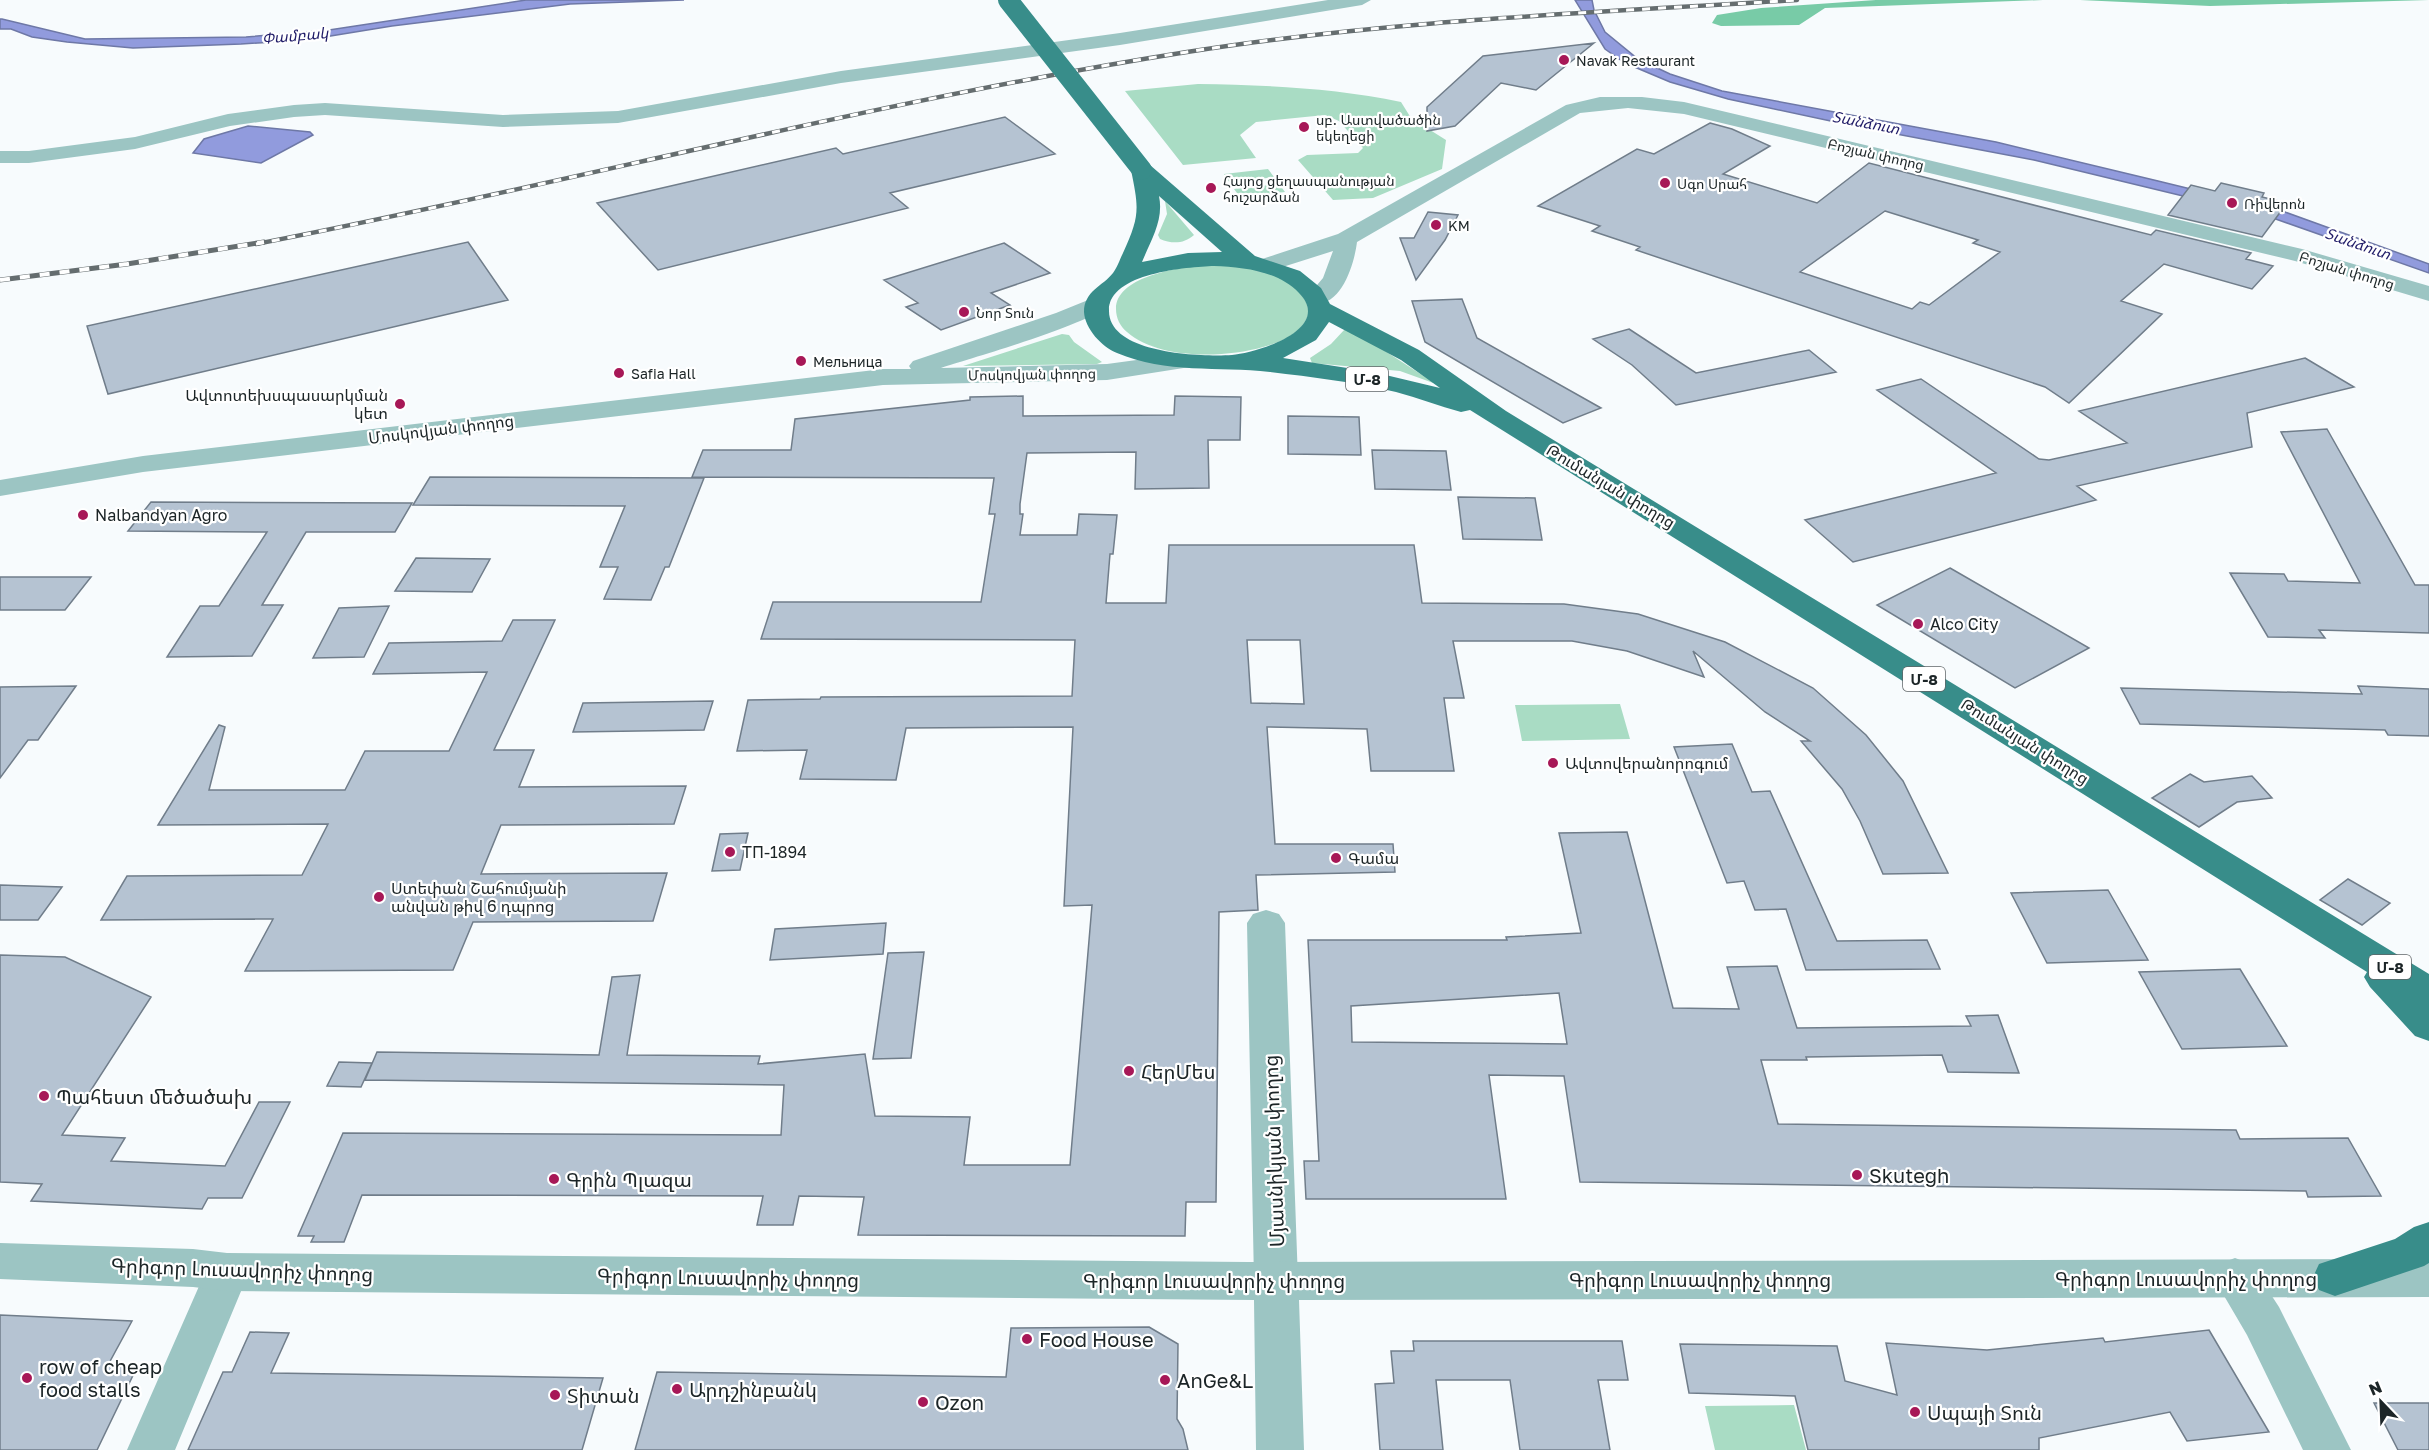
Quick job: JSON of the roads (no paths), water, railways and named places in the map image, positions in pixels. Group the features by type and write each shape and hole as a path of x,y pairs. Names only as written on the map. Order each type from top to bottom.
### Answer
{"highway":[{"path":"1008,0 1142,170 1256,264"},
{"path":"1123,277 1146,227 1150,208 1142,170"},
{"path":"1221,259 1256,264 1296,278 1319,303 1315,327 1294,345 1261,357 1232,363 1181,362 1138,352 1121,344 1099,324 1096,314 1103,293 1123,277 1168,262 1221,259"},
{"name":"Մ-8","path":"1319,303 1410,355 1497,417"},
{"name":"Մ-8","path":"1232,363 1266,364 1374,380 1426,392 1497,417"},
{"name":"Թումանյան փողոց","path":"1497,417 2429,992"},
{"path":"2351,943 2429,1026"},
{"path":"2335,1277 2409,1253 2429,1240"}],"street":[{"path":"0,157 29,157 135,143 228,120 294,111 325,109 502,121 618,117 841,77 1109,41 1362,0"},
{"name":"Բոշյան փողոց","path":"1256,264 1346,239 1558,116 1588,104 1634,102 1684,108 2302,256 2429,294"},
{"path":"1319,303 1335,283 1344,258 1346,239"},
{"name":"Մոսկովյան փողոց","path":"883,377 960,354 1065,318 1098,303"},
{"name":"Մոսկովյան փողոց","path":"0,488 143,464 883,377 1107,372 1181,362"},
{"name":"Մյասնիկյան փողոց","path":"1266,923 1280,1450"},
{"name":"Գրիգոր Լուսավորիչ փողոց","path":"0,1261 193,1268 227,1272 1276,1281 2429,1278"},
{"path":"151,1450 227,1272"},
{"path":"2235,1277 2263,1320 2327,1450"}],"water":[{"name":"Փամբակ","path":"526,0 684,0 570,4 392,26 306,40 241,44 133,48 32,37 11,29 0,29 0,19 2,19 85,39 246,37 329,30"},
{"name":"Տանձուտ","path":"1575,0 1592,0 1594,10 1605,32 1638,59 1670,74 1722,91 1996,142 2285,212 2429,264 2429,273 2270,217 2034,160 1854,126 1728,99 1670,82 1625,63 1605,49"},
{"path":"248,126 310,132 313,135 261,163 193,153 204,139"}],"railway":[{"path":"256,244 489,196 953,94 1187,52 1263,41 1415,25 1797,0"},
{"path":"0,280 127,264 264,242"}],"place":[{"name":"Navak Restaurant","path":"1564,60"},
{"name":"սբ. Աստվածածին եկեղեցի","path":"1304,127"},
{"name":"Սգո Սրահ","path":"1665,183"},
{"name":"Հայոց ցեղասպանության հուշարձան","path":"1211,188"},
{"name":"Ռիվերոն","path":"2232,203"},
{"name":"KM","path":"1436,225"},
{"name":"Նոր Տուն","path":"964,312"},
{"name":"Мельница","path":"801,361"},
{"name":"Safia Hall","path":"619,373"},
{"name":"Ավտոտեխսպասարկման կետ","path":"400,404"},
{"name":"Nalbandyan Agro","path":"83,515"},
{"name":"Alco City","path":"1918,624"},
{"name":"Ավտովերանորոգում","path":"1553,763"},
{"name":"ТП-1894","path":"730,852"},
{"name":"Գամա","path":"1336,858"},
{"name":"Ստեփան Շահումյանի անվան թիվ 6 դպրոց","path":"379,897"},
{"name":"ՀերՄես","path":"1129,1071"},
{"name":"Պահեստ մեծածախ","path":"44,1096"},
{"name":"Skutegh","path":"1857,1175"},
{"name":"Գրին Պլազա","path":"554,1179"},
{"name":"Food House","path":"1027,1339"},
{"name":"row of cheap food stalls","path":"27,1378"},
{"name":"AnGe&L","path":"1165,1380"},
{"name":"Արդշինբանկ","path":"677,1389"},
{"name":"Տիտան","path":"555,1395"},
{"name":"Ozon","path":"923,1402"},
{"name":"Սպայի Տուն","path":"1915,1412"}]}
